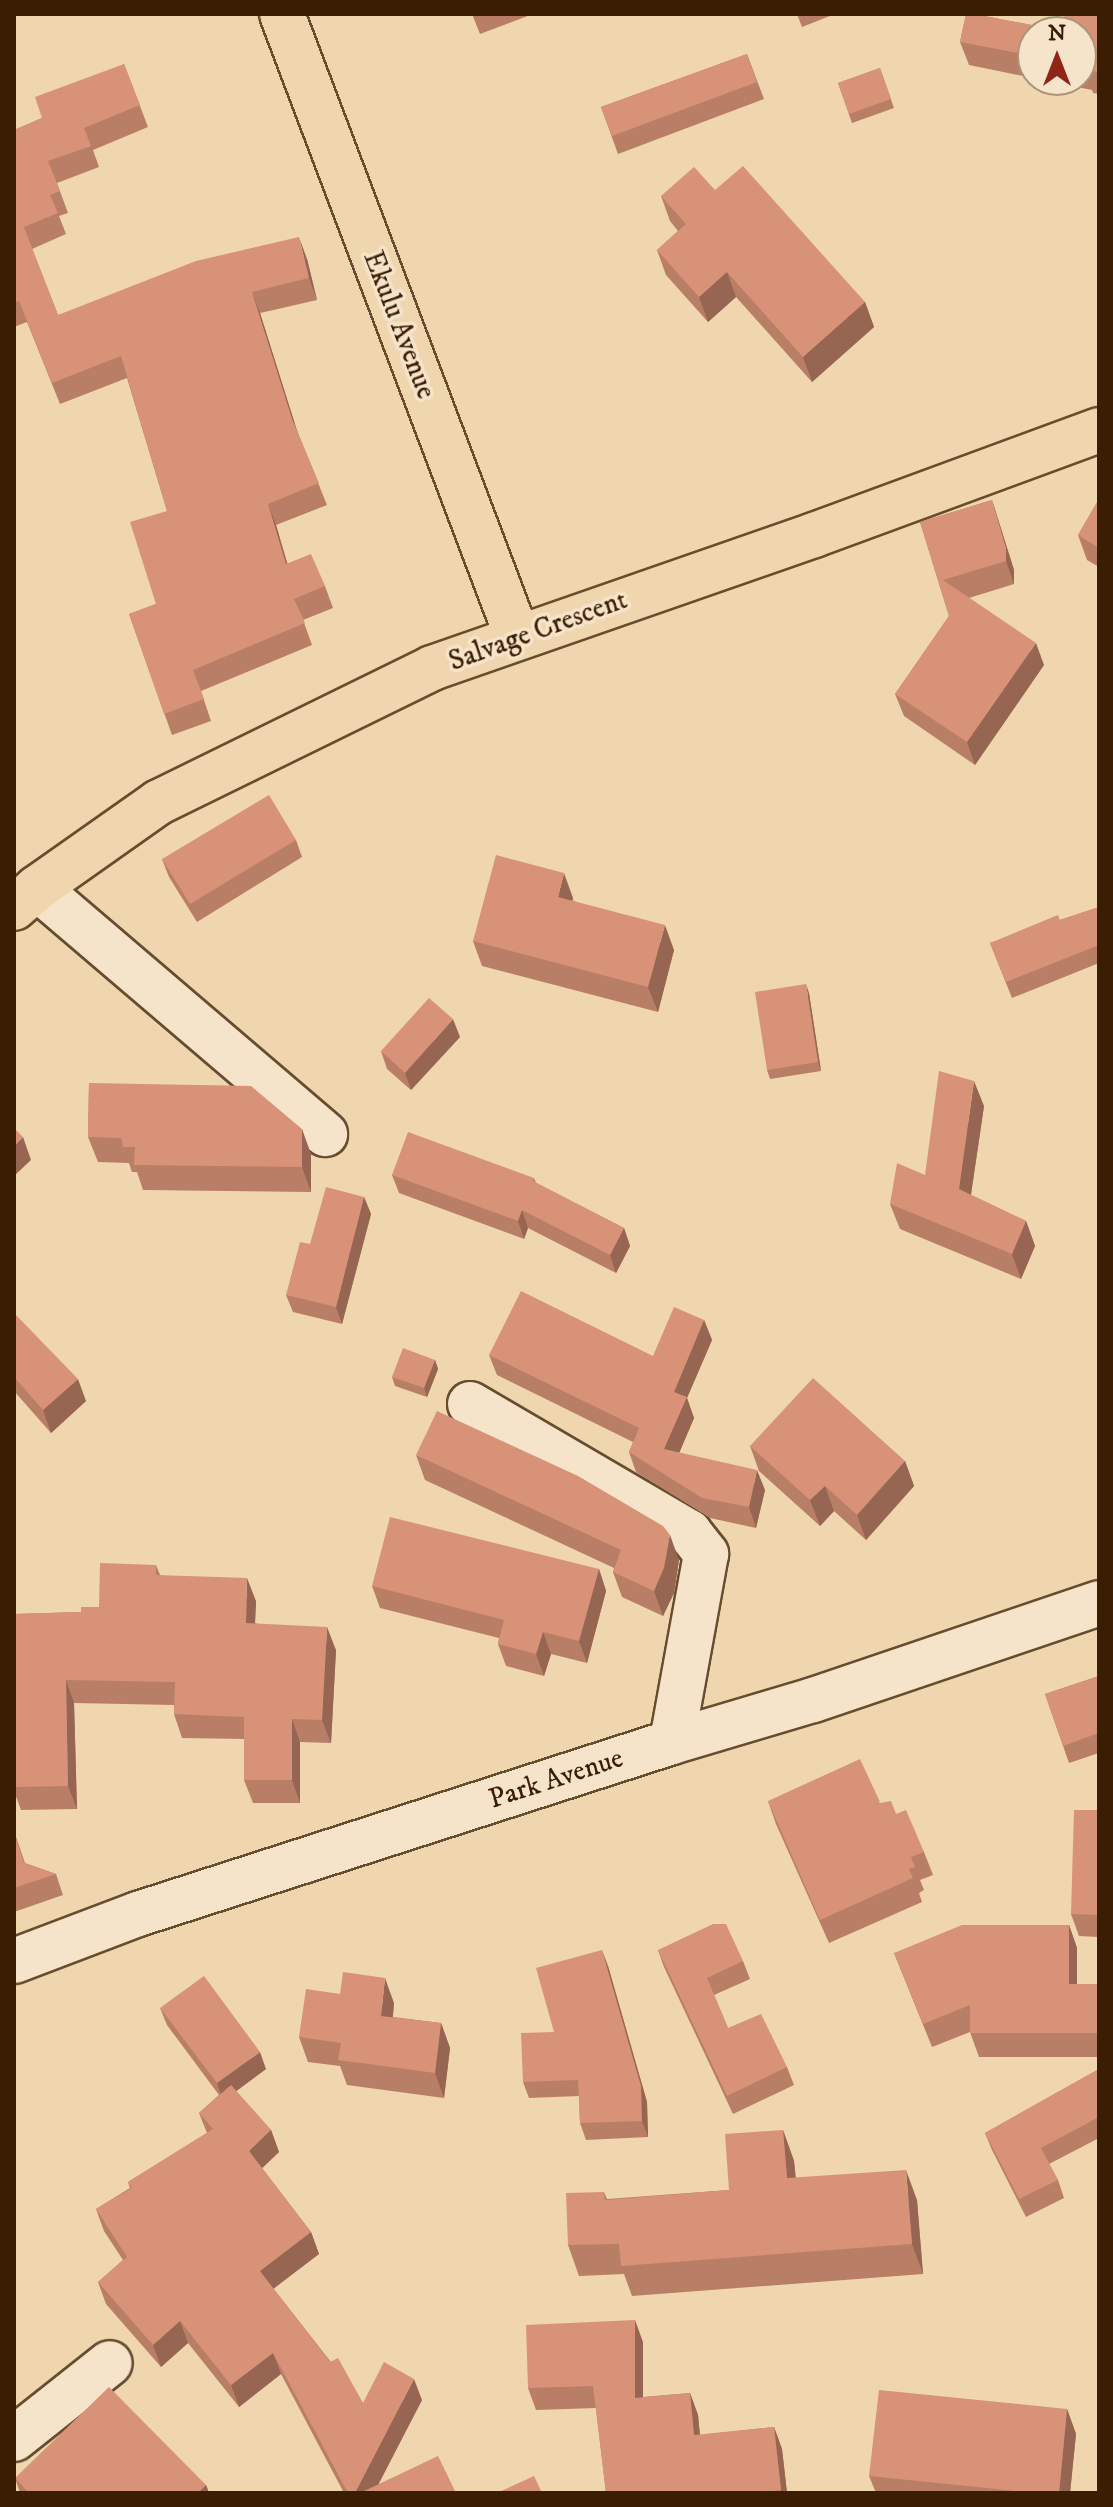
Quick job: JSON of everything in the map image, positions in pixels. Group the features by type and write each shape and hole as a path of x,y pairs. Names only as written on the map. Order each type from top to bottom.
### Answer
{"main road":[{"name":"Ekulu Avenue","path":"282,14 517,636"},
{"name":"Salvage Crescent","path":"26,898 173,795 432,668 814,535 1099,430"}],"street":[{"path":"26,898 325,1134"},
{"path":"470,1404 689,1532 706,1554 672,1742"},
{"name":"Park Avenue","path":"14,1961 138,1914 672,1742 813,1700 1099,1603"},
{"path":"14,2439 110,2363"}],"building":[{"path":"966,14 1017,22 1017,53 960,42"},
{"path":"1065,14 1099,14 1099,72 1097,16"},
{"path":"747,54 757,82 612,136 601,107"},
{"path":"124,64 140,105 84,128 91,146 48,161 60,191 50,195 58,213 24,227 58,315 196,261 299,237 309,278 252,292 292,419 319,483 268,504 286,564 311,554 325,586 294,599 305,623 193,670 204,699 164,714 129,614 156,604 130,522 167,511 121,356 52,383 19,301 14,302 14,130 42,118 35,97"},
{"path":"880,68 891,99 849,114 838,83"},
{"path":"743,166 865,302 803,357 727,272 699,297 657,250 686,224 661,196 694,167 715,190"},
{"path":"1099,499 1099,548 1078,535"},
{"path":"992,500 1006,548 1006,561 943,580 1036,643 967,742 895,694 949,616 920,522"},
{"path":"269,795 296,840 190,904 162,859"},
{"path":"496,855 564,873 558,897 665,925 648,987 473,941"},
{"path":"1099,907 1099,945 1006,982 990,943 1058,915 1060,920"},
{"path":"806,984 818,1062 767,1070 755,992"},
{"path":"429,998 453,1019 405,1073 381,1051"},
{"path":"939,1071 974,1081 959,1189 1026,1221 1012,1254 890,1204 897,1163 925,1175"},
{"path":"89,1083 251,1086 302,1129 302,1167 134,1165 135,1147 123,1147 121,1138 88,1137"},
{"path":"14,1128 23,1137 14,1146"},
{"path":"408,1132 534,1178 533,1181 624,1228 610,1255 522,1210 518,1221 392,1175"},
{"path":"326,1187 364,1197 336,1307 286,1295 300,1242 310,1244"},
{"path":"521,1291 653,1356 674,1307 704,1320 674,1392 687,1397 664,1449 757,1470 749,1507 702,1498 629,1452 639,1428 489,1355"},
{"path":"14,1313 78,1379 43,1410 14,1377"},
{"path":"403,1348 435,1360 424,1388 392,1377"},
{"path":"813,1378 905,1461 857,1515 825,1486 810,1500 750,1446"},
{"path":"437,1411 578,1476 663,1526 670,1535 664,1568 654,1591 613,1572 621,1550 416,1455"},
{"path":"390,1517 599,1569 579,1641 543,1632 536,1654 498,1644 504,1620 372,1586"},
{"path":"100,1563 156,1565 156,1575 247,1578 246,1623 327,1627 322,1720 292,1719 292,1780 244,1780 244,1717 174,1714 175,1682 66,1680 68,1786 14,1787 14,1614 81,1612 81,1607 99,1607"},
{"path":"1099,1676 1099,1733 1063,1746 1045,1694"},
{"path":"860,1759 880,1802 875,1804 891,1801 896,1814 906,1810 924,1852 911,1857 915,1867 909,1869 913,1878 820,1920 768,1801"},
{"path":"1074,1810 1099,1810 1099,1915 1071,1914"},
{"path":"14,1833 24,1863 56,1874 14,1888"},
{"path":"713,1924 726,1924 743,1961 707,1978 728,2028 761,2014 787,2067 727,2096 658,1950"},
{"path":"962,1925 1069,1925 1069,1984 1099,1984 1099,2033 970,2033 970,2005 923,2024 894,1953"},
{"path":"602,1950 641,2086 642,2121 580,2123 578,2080 523,2082 521,2033 554,2032 536,1968"},
{"path":"343,1972 385,1978 381,2016 441,2023 435,2073 338,2060 341,2043 299,2037 306,1989 340,1994"},
{"path":"204,1976 260,2052 217,2083 160,2008"},
{"path":"1099,2069 1099,2117 1041,2148 1058,2180 1019,2199 985,2133"},
{"path":"231,2085 271,2130 249,2151 311,2232 260,2271 330,2362 338,2358 363,2403 384,2362 414,2379 355,2493 348,2493 273,2353 231,2385 180,2321 153,2345 98,2282 127,2257 96,2209 132,2188 128,2182 213,2129 199,2113"},
{"path":"783,2130 787,2178 906,2170 912,2244 621,2266 619,2244 568,2245 566,2193 604,2192 605,2200 729,2190 725,2134"},
{"path":"635,2320 635,2398 690,2393 694,2435 774,2427 781,2490 751,2493 606,2493 593,2386 528,2388 526,2325"},
{"path":"109,2387 206,2485 198,2493 29,2493 15,2478"},
{"path":"879,2390 1067,2409 1059,2493 869,2476"},
{"path":"438,2456 456,2493 360,2493"},
{"path":"534,2476 542,2493 497,2493"}]}
